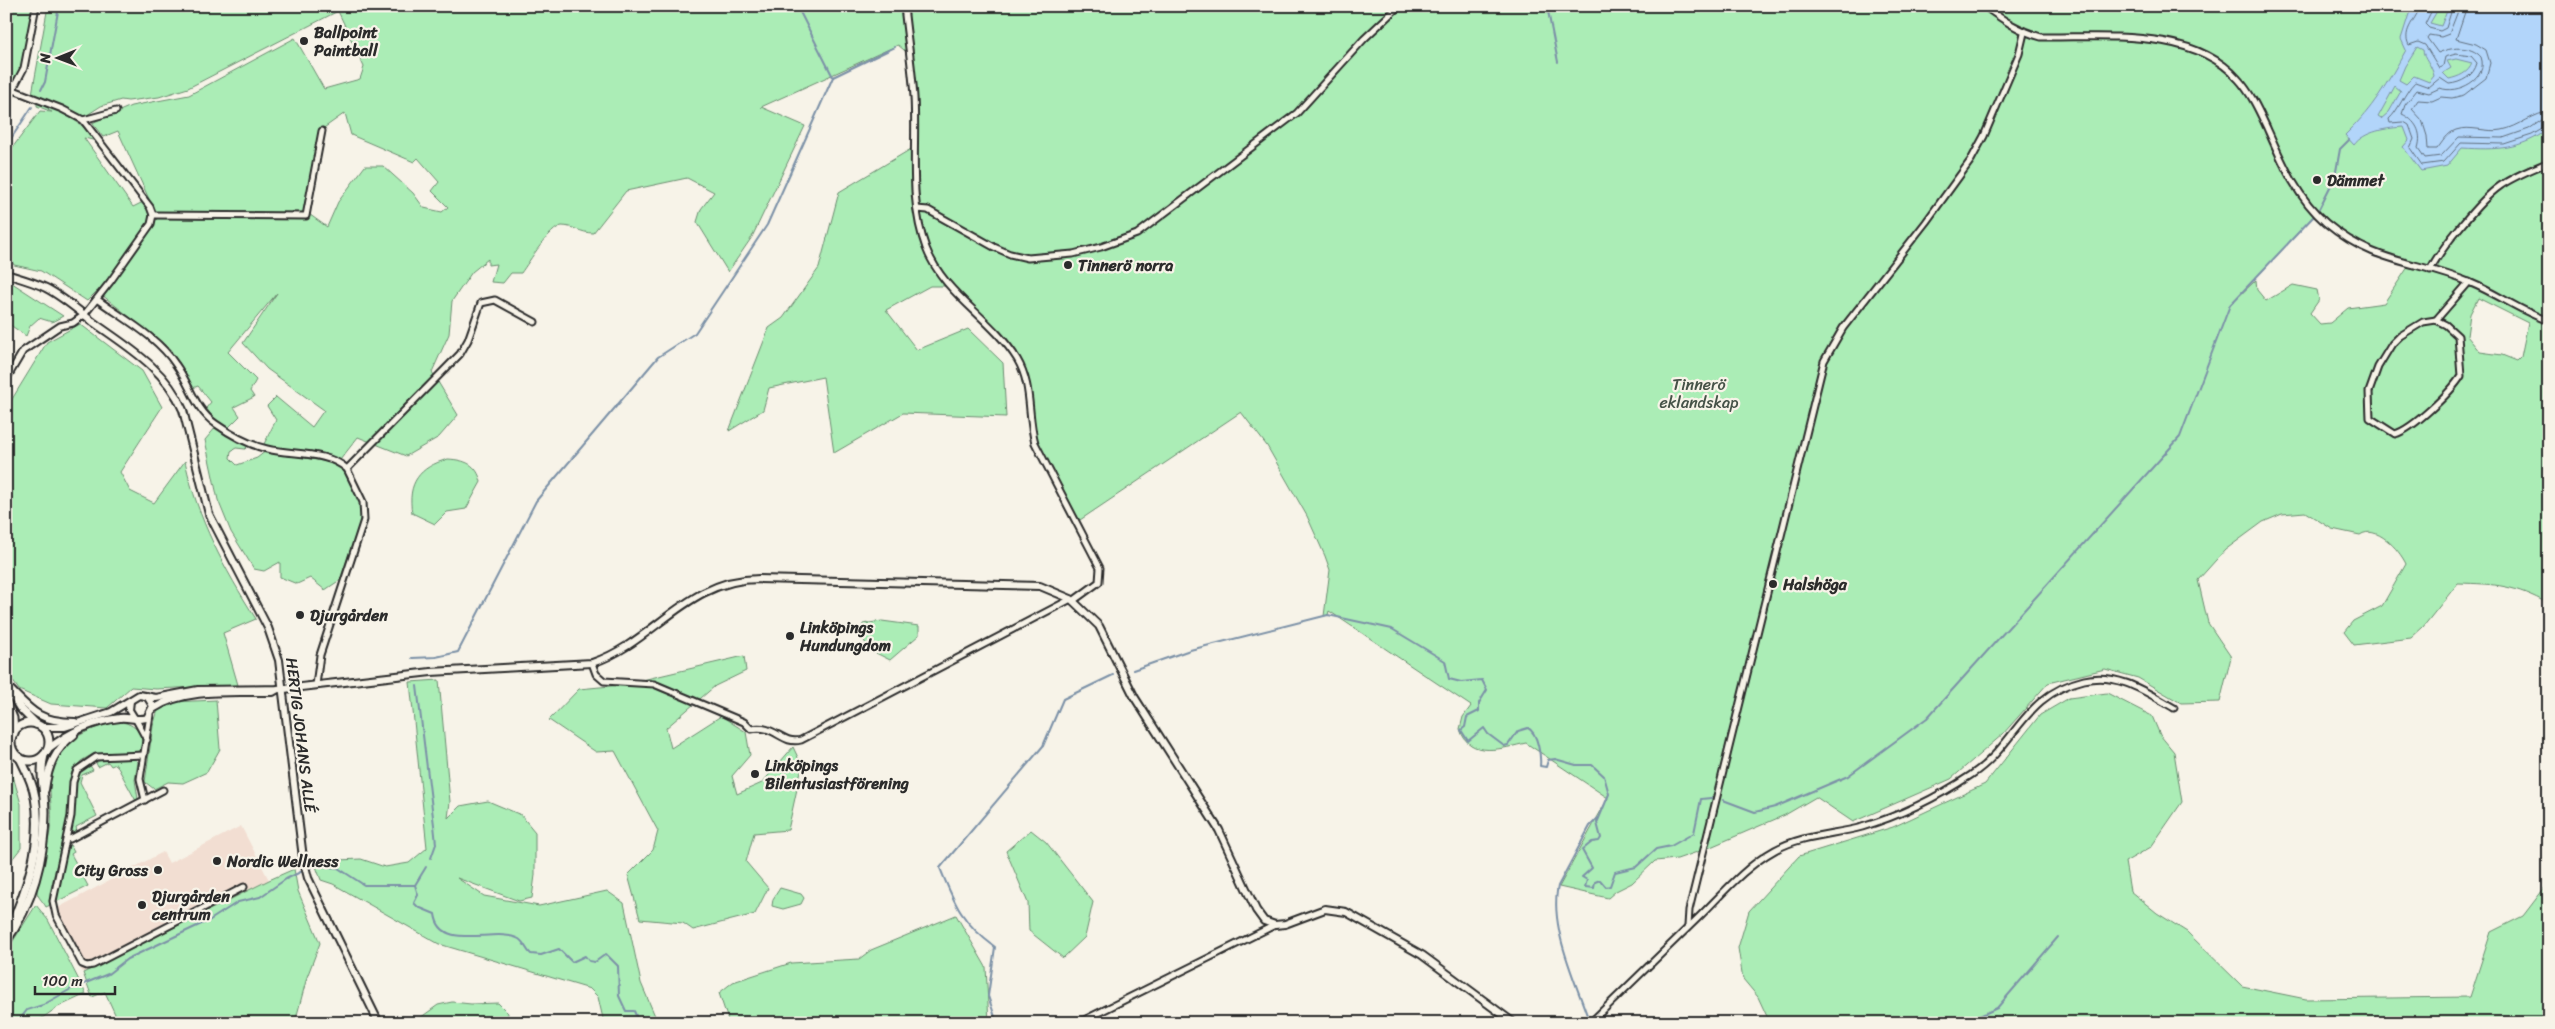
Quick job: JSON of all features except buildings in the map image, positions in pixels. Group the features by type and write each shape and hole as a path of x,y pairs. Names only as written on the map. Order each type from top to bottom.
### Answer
{"main road":[{"path":"6,685 20,708 48,737 41,773 45,826 36,874 25,909 6,941"},
{"path":"6,701 13,718 10,738 12,749 19,757 35,795 37,832 29,873 6,936"},
{"path":"10,738 24,724 39,726"},
{"path":"19,757 31,761 46,752"}],"street":[{"path":"6,102 24,68 36,6"},
{"path":"592,663 596,674 604,682 654,684 744,722 750,729 768,728 793,742 801,740 1072,600 1099,582 1100,568 1035,443 1026,379 1012,352 959,298 938,272 922,236 917,209 914,98 904,6"},
{"path":"917,209 928,210 1010,254 1028,258 1073,254 1101,247 1137,234 1297,114 1364,39 1399,6"},
{"path":"1984,6 2008,25 2024,33 2041,37 2159,39 2185,47 2217,63 2237,78 2246,88 2301,196 2325,222 2368,251 2395,261 2469,282 2521,310 2549,321"},
{"path":"1688,926 1689,910 1824,361 1842,328 1926,222 1971,160 1984,136 2019,54 2024,33"},
{"path":"6,87 62,109 83,120 150,207 153,215 150,224 98,300 84,315 72,323 60,326 23,351 6,380"},
{"path":"83,120 116,111"},
{"path":"153,215 306,216 322,131"},
{"path":"2430,270 2453,237 2489,195 2508,182 2549,162"},
{"name":"HERTIG JOHANS ALLÉ","path":"6,274 46,288 84,315 146,360 161,374 176,395 183,410 208,512 268,628 279,660 281,689 304,862 308,878 379,1023"},
{"path":"2436,320 2446,325 2458,336 2461,376 2432,410 2403,432 2395,434 2370,418 2369,392 2378,367 2396,339 2424,322 2436,320 2469,282"},
{"path":"98,300 166,352 181,372 191,394 215,424 265,448 326,459 342,464 347,469 363,502 364,520 320,655 316,685"},
{"path":"347,469 460,354 468,340 481,303 495,300 535,322"},
{"path":"39,726 65,727 81,722 114,711 138,694 163,697 212,689 281,689 446,670 592,663 613,656 708,589 741,579 1030,584 1050,588 1072,600 1090,616 1107,638 1135,698 1219,830 1260,917 1275,925"},
{"path":"1590,1023 1742,874 1774,850 1795,841 1874,823 1910,808 1970,776 1992,757 2027,713 2056,690 2098,678 2130,683 2174,708"},
{"path":"6,685 41,717 52,721 81,722"},
{"path":"46,752 70,733 120,718 143,719 169,700 186,696 273,692 281,689"},
{"path":"145,800 140,779 152,712 152,701 146,696"},
{"path":"130,701 129,710 147,740"},
{"path":"44,796 51,762 58,750 69,739 89,727"},
{"path":"6,755 19,757"},
{"path":"144,755 96,757 81,765 73,782 71,816 54,890 53,905 56,915 84,966 98,963 244,887"},
{"path":"67,838 163,790"},
{"path":"1078,1023 1275,925 1285,924 1325,909 1346,912 1422,955 1514,1023"}],"shaded area":[{"path":"241,826 269,880 83,973 52,911 163,852 169,863"}],"green space":[{"path":"6,6 37,6 29,51 12,90 6,88"},
{"name":"Tinnerö eklandskap","path":"48,6 2549,6 2549,162 2511,179 2482,202 2451,237 2431,270 2397,261 2369,250 2344,235 2316,214 2237,298 2256,280 2257,290 2266,301 2293,285 2317,290 2319,300 2310,313 2320,324 2330,323 2348,308 2384,303 2408,267 2436,274 2441,255 2490,198 2501,188 2549,164 2549,604 2515,589 2484,584 2458,583 2423,627 2411,638 2354,645 2344,632 2353,621 2382,606 2406,564 2403,558 2393,545 2380,535 2366,532 2360,535 2332,529 2305,512 2282,514 2263,522 2225,550 2198,580 2208,623 2231,657 2220,702 2181,703 2138,678 2105,669 2048,683 2003,734 1951,779 1853,822 1816,797 1785,815 1706,849 1677,859 1655,861 1632,883 1616,891 1608,898 1559,887 1608,798 1526,743 1488,750 1471,745 1465,739 1460,729 1463,717 1471,706 1329,611 1328,615 1324,616 1330,570 1325,556 1307,516 1267,446 1241,412 1077,522 1041,456 1031,424 1025,380 1018,363 1004,342 949,286 930,286 886,310 917,350 968,329 1003,363 1006,417 903,413 834,453 823,377 769,388 763,410 729,431 769,328 783,318 819,268 839,192 911,149 915,164 914,101 910,55 898,45 761,107 805,126 752,237 728,272 697,222 701,209 714,192 687,178 626,191 593,233 566,226 557,228 546,238 521,273 511,273 503,283 491,282 496,264 488,265 488,259 472,272 452,301 449,334 432,372 458,415 439,437 406,456 358,437 340,460 263,446 276,420 267,406 276,397 312,427 324,410 267,369 243,343 277,293 228,352 256,380 250,391 254,397 234,407 240,416 228,428 216,421 206,408 211,402 198,386 193,388 170,349 97,291 87,301 41,271 14,265 6,251 6,156 40,111 52,112 37,106 37,102 70,117 91,134 97,141 84,138 133,207 149,199 118,131 103,137 92,123 131,106 189,95 295,38 324,89 360,79 364,67 338,11 188,88 159,97 128,101 121,100 101,106 84,117 32,94","holes":["345,113 351,135 414,162 418,158 439,182 432,191 448,207 442,212 424,208 413,193 383,166 365,166 338,202 327,227 306,212 321,130","2478,298 2528,323 2521,357 2517,361 2502,355 2480,352 2467,336 2470,314"]},
{"path":"6,279 63,316 52,322 39,318 30,326 26,336 6,322"},
{"path":"80,324 142,371 162,407 120,472 130,491 154,503 185,461 197,504 213,543 256,619 223,633 238,685 156,689 131,687 107,708 51,704 19,690 6,671 6,412 47,342"},
{"path":"216,427 248,446 245,449 236,448 231,451 230,458 237,465 257,458 266,451 328,462 339,467 347,474 359,500 361,511 359,525 340,580 325,590 310,578 297,584 280,577 280,562 264,571 254,569 231,532 218,500 205,440"},
{"path":"448,459 460,460 469,464 477,471 481,482 466,509 447,512 435,524 412,513 411,493 417,478 423,472 438,462"},
{"path":"882,621 919,626 919,635 890,660 870,650 861,636 863,624"},
{"path":"744,656 746,671 715,686 666,728 671,748 721,716 746,732 750,755 732,776 737,794 762,783 793,747 802,766 788,830 754,833 746,862 768,888 755,914 693,930 683,923 640,919 628,875 653,850 658,831 615,751 596,752 549,720 579,689 621,685"},
{"path":"439,680 450,802 448,818 460,806 488,801 521,815 535,832 535,875 532,898 519,901 457,878 484,896 539,906 607,891 624,903 641,983 658,1023 604,1023 598,997 590,989 439,944 333,884 321,880 314,861 361,859 385,867 409,863 427,848 410,682"},
{"path":"2107,693 2152,716 2160,735 2174,752 2182,802 2151,847 2125,862 2130,891 2157,913 2187,932 2242,986 2306,999 2470,997 2491,932 2523,916 2549,882 2549,1023 1770,1023 1758,997 1743,979 1738,948 1749,911 1799,856 1893,827 1985,784 2040,715 2069,698"},
{"path":"216,700 220,749 207,772 183,783 168,782 154,789 145,782 153,726 158,710 173,702"},
{"path":"117,722 133,726 137,730 142,744 140,750 134,753 93,754 81,761 72,772 67,820 50,893 50,905 46,907 37,891 50,832 50,779 54,762 64,748 77,737 100,726"},
{"path":"135,759 138,762 135,780 138,799 136,801 116,764 111,766 108,762 98,767 96,763 100,760"},
{"path":"89,764 93,770 82,775 80,782 97,816 76,827 77,831 73,833 71,830 75,785 82,769"},
{"path":"6,776 13,776 21,804 21,848 6,867"},
{"path":"1031,830 1046,842 1093,902 1085,937 1063,958 1029,931 1028,903 1006,851"},
{"path":"70,845 74,852 71,854 88,886 56,902 68,846"},
{"path":"294,869 298,891 320,943 307,977 297,1015 291,1023 119,1023 105,992 92,997 83,973"},
{"path":"780,888 801,894 804,898 801,904 783,909 772,906 773,899"},
{"path":"36,905 48,920 86,994 58,1007 35,1023 6,1023 6,952"},
{"path":"956,915 986,967 989,1023 729,1023 719,993 733,982 791,963 859,959 871,950"},
{"path":"452,1002 471,1004 498,1003 508,1013 507,1023 413,1023 438,1005"}],"water":[{"path":"2416,6 2440,6 2430,23 2441,26 2449,6 2538,6 2537,8 2549,19 2549,129 2518,145 2486,149 2462,148 2447,166 2421,171 2403,147 2409,140 2404,127 2384,129 2370,133 2358,140 2354,145 2345,135 2371,106 2406,50 2401,39 2409,14","holes":["2417,47 2423,50 2434,76 2429,82 2414,76 2406,84 2399,80","2456,59 2472,63 2466,72 2449,79 2443,73 2451,68 2447,61","2395,86 2401,91 2389,112 2381,119 2378,117"]}],"waterway":[{"path":"41,90 45,82 59,6"},
{"path":"412,658 436,657 458,652 536,501 658,357 695,333 767,225 833,77 798,8 800,6"},
{"path":"1547,6 1558,62"},
{"path":"833,77 895,47"},
{"path":"6,146 32,107"},
{"path":"2319,209 2335,177 2340,149 2349,140"},
{"path":"1723,800 1755,812 1775,807 1848,776 1927,718 2180,437 2230,305 2313,217"},
{"path":"1133,670 1190,650 1328,615 1392,629 1445,661 1449,679 1461,682 1482,680 1487,690 1479,703 1479,711 1467,717 1465,727 1461,730 1468,741 1484,728 1488,734 1504,746 1508,745 1518,731 1528,728 1536,740 1540,766 1546,767 1548,760 1555,759 1576,765 1592,765 1604,776 1609,794 1597,823 1601,838 1582,850 1592,868 1582,877 1587,880 1585,887 1594,888 1595,882 1600,880 1606,887 1610,886 1615,872 1636,867 1656,849 1671,846 1694,833 1701,799 1711,798"},
{"path":"997,1023 988,996 995,947 967,921 955,903 940,868 1043,746 1063,699 1113,675"},
{"path":"417,686 436,844 431,858"},
{"path":"1588,1018 1570,970 1560,935 1556,902 1558,886 1590,826 1598,818"},
{"path":"17,1023 27,1010 43,1005 71,989 108,974 127,959 210,920 238,902 260,897 286,879 315,865 338,868 364,885 415,885 418,895 414,903 418,907 435,914 439,926 447,933 458,936 509,936 519,939 531,954 541,955 559,949 572,962 585,956 589,961 595,962 606,954 618,966 619,996 626,1011 634,1011 639,1023"},
{"path":"415,885 426,867"},
{"path":"1927,1020 1971,1020 1997,1008 2058,937"}],"place":[{"name":"Ballpoint Paintball","path":"304,41"},
{"name":"Dämmet","path":"2317,180"},
{"name":"Tinnerö norra","path":"1068,265"},
{"name":"Halshöga","path":"1773,584"},
{"name":"Djurgården","path":"300,615"},
{"name":"Linköpings Hundungdom","path":"790,636"},
{"name":"Linköpings Bilentusiastförening","path":"755,774"},
{"name":"Nordic Wellness","path":"217,861"},
{"name":"City Gross","path":"158,870"},
{"name":"Djurgården centrum","path":"142,905"}]}
